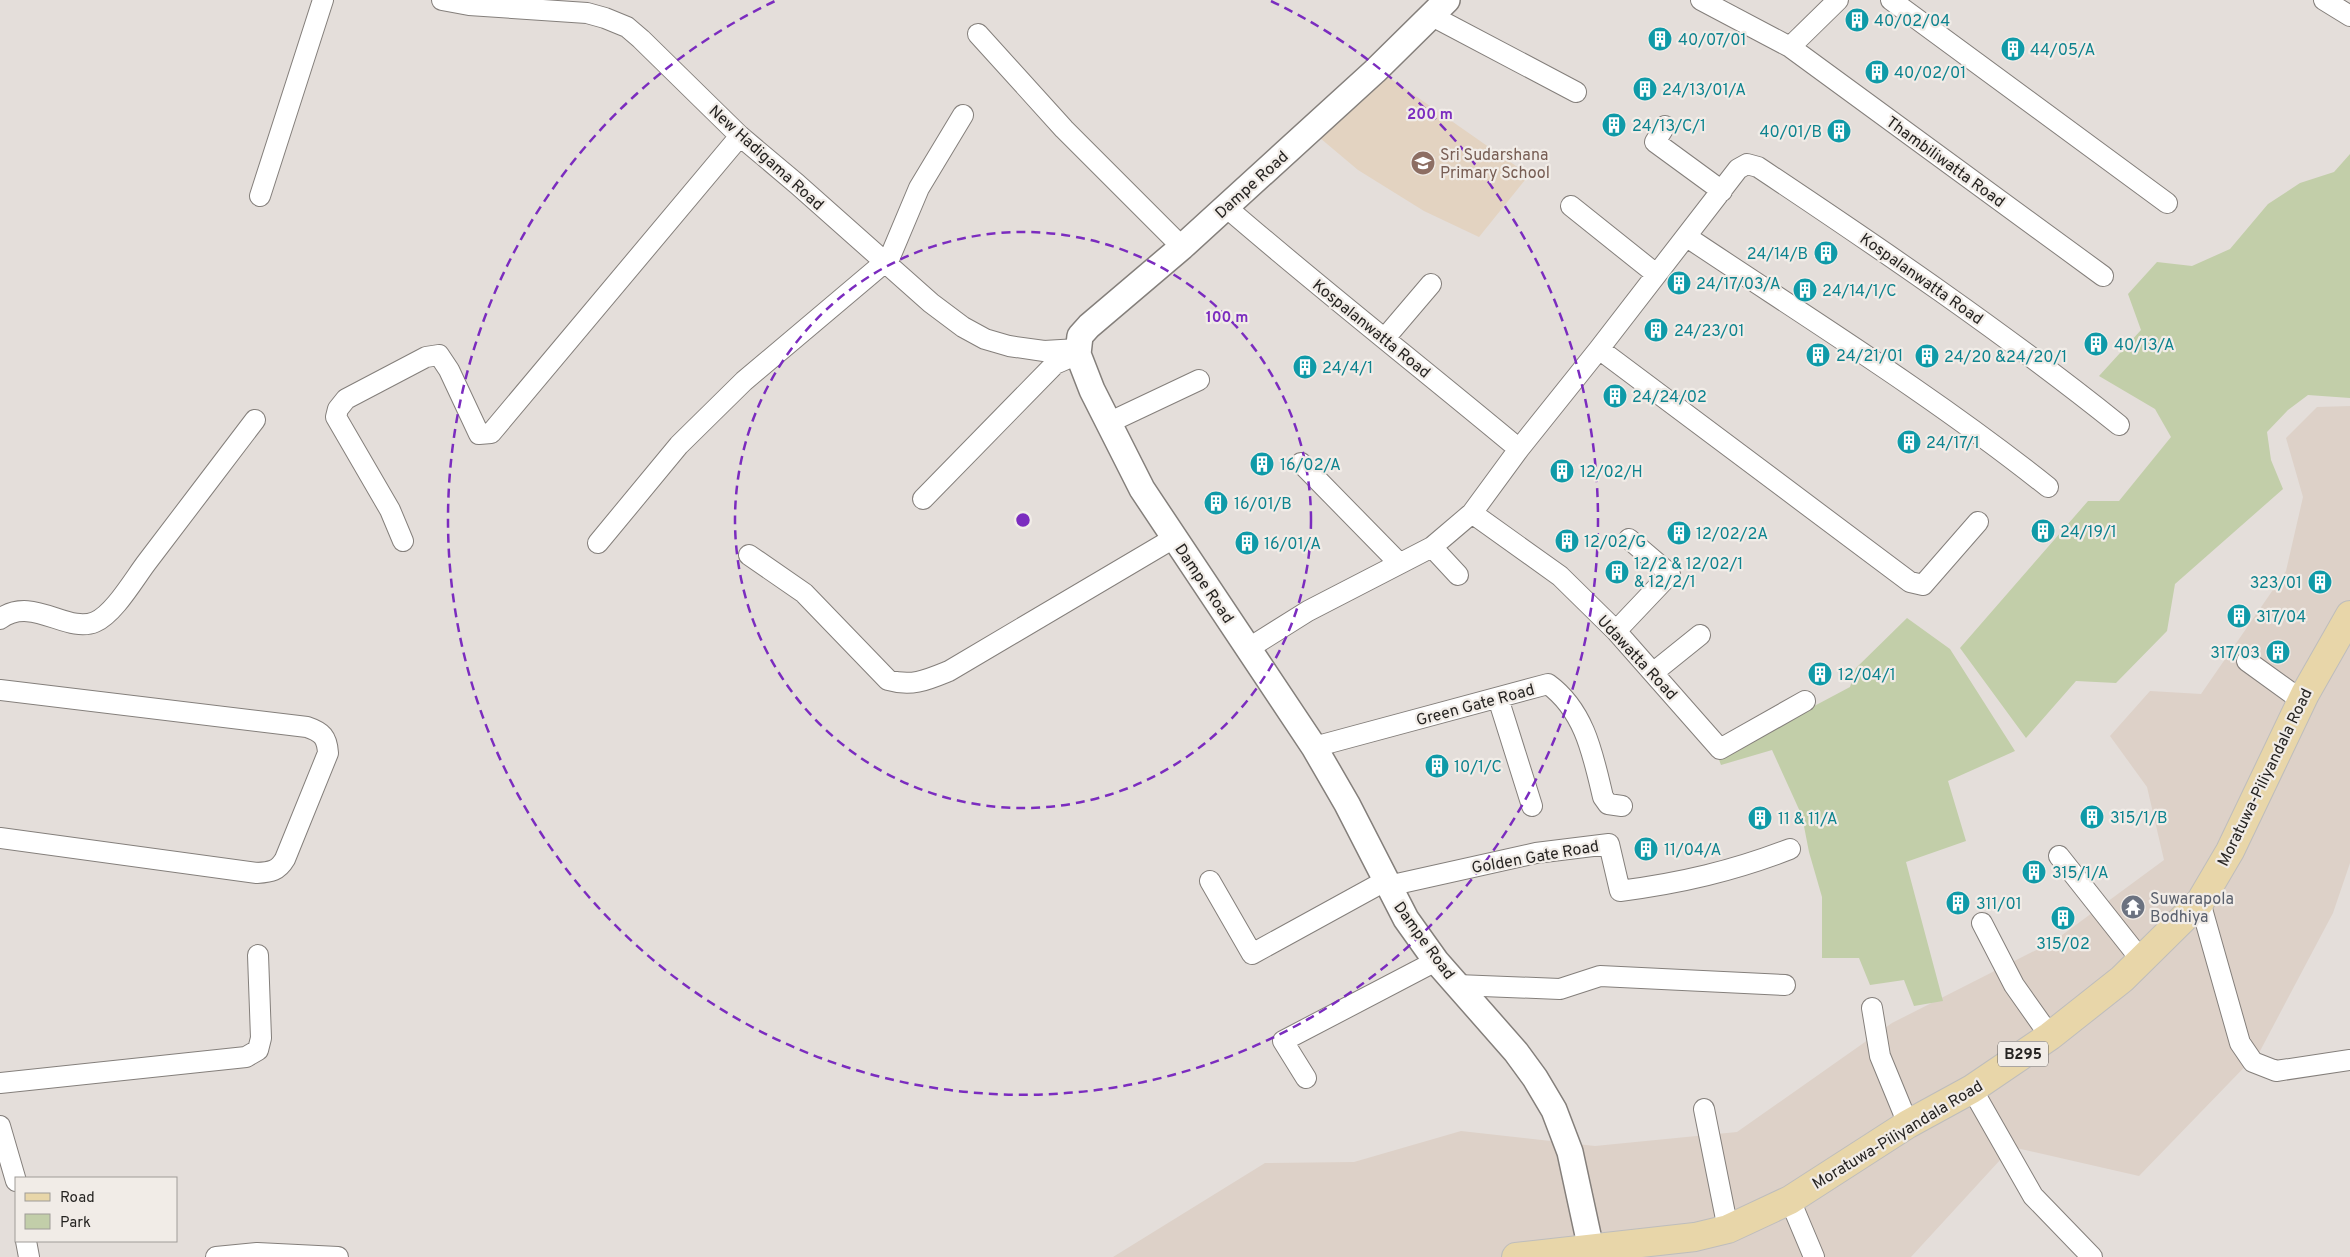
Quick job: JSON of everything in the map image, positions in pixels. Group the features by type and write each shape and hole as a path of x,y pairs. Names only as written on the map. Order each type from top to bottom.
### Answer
{"main road":[{"name":"Moratuwa-Piliyandala Road","path":"1516,1257 1695,1237 1728,1229 1790,1200 1908,1124 1972,1089 2050,1036 2142,961 2200,902 2230,851 2301,700 2350,615"}],"street":[{"path":"260,196 323,0"},
{"name":"Thambiliwatta Road","path":"1701,0 1790,46 2103,276"},
{"path":"1790,46 1838,0"},
{"path":"1891,0 2167,203"},
{"path":"2324,0 2350,16"},
{"name":"New Hadigama Road","path":"454,1 587,13 627,27 658,54 740,136 963,327 985,339 1009,346 1044,352 1078,351"},
{"path":"1439,8 1576,92"},
{"name":"Dampe Road","path":"1439,8 1182,247 1089,326 1080,336 1078,351 1108,423 1142,489 1314,747 1347,804 1406,919 1436,961 1516,1052 1536,1078 1554,1110 1570,1152 1591,1249"},
{"path":"978,34 1058,122 1182,247"},
{"path":"598,543 679,446 744,381 886,263 919,188 964,115"},
{"path":"1665,126 1655,142 1722,190"},
{"path":"403,541 390,510 336,417 338,408 346,399 426,357 439,355 450,370 479,434 491,433 740,136"},
{"name":"Kospalanwatta Road","path":"1249,648 1308,611 1432,547 1472,513 1519,449 1599,350 1738,169 1747,164 1758,167 1898,260 2042,363 2119,425"},
{"path":"1571,206 1656,274"},
{"name":"Kospalanwatta Road","path":"1226,207 1291,263 1519,449"},
{"path":"1686,237 1938,406 2007,454 2048,487"},
{"path":"1385,338 1430,284"},
{"path":"1599,350 1910,582 1923,585 1978,522"},
{"path":"923,499 1055,364 1078,351"},
{"path":"1108,423 1199,380"},
{"path":"0,619 7,614 18,611 36,612 82,624 99,620 122,594 255,420"},
{"path":"1302,463 1399,563"},
{"name":"Udawatta Road","path":"1472,513 1560,576 1616,631 1654,672 1720,749 1805,701"},
{"path":"749,555 804,593 888,680 903,685 923,681 949,671 1174,538"},
{"path":"1616,631 1670,574 1630,539"},
{"path":"1432,547 1458,575"},
{"path":"1654,672 1700,635"},
{"path":"2247,661 2301,700"},
{"name":"Green Gate Road","path":"1314,747 1548,684 1563,694 1577,714 1590,745 1603,797 1608,804 1622,806"},
{"path":"0,690 307,727 320,731 327,741 328,753 285,859 280,867 272,872 257,872 0,838"},
{"path":"1498,698 1532,806"},
{"name":"Golden Gate Road","path":"1387,883 1536,853 1609,844 1620,891 1705,876 1745,866 1790,849"},
{"path":"2059,856 2142,961"},
{"path":"1210,881 1252,954 1387,883"},
{"path":"2200,902 2240,1043 2253,1062 2276,1071 2350,1060"},
{"path":"1982,923 2014,985 2050,1036"},
{"path":"0,1083 246,1057 258,1050 261,1038 258,955"},
{"path":"1306,1078 1283,1041 1436,961"},
{"path":"1457,985 1560,989 1600,976 1785,985"},
{"path":"1872,1008 1880,1056 1908,1124"},
{"path":"1972,1089 2033,1196 2092,1257"},
{"path":"1704,1109 1728,1229"},
{"path":"0,1126 15,1178"},
{"path":"1790,1200 1814,1257"},
{"path":"26,1242 29,1257"},
{"path":"216,1257 266,1253 338,1257"}],"shaded area":[{"path":"1387,76 1529,175 1479,237 1424,211 1358,170 1320,138"},
{"path":"2350,406 2350,863 2333,913 2260,1051 2139,1176 2012,1147 1911,1257 1113,1257 1265,1163 1354,1162 1461,1131 1595,1146 1737,1132 1892,1023 2054,941 2164,860 2147,787 2110,736 2150,691 2201,694 2286,571 2303,497 2286,438 2317,407"}],"green space":[{"path":"2350,154 2350,398 2308,395 2288,410 2267,432 2271,460 2283,489 2175,584 2167,631 2116,683 2076,681 2026,738 1960,648 2088,501 2119,501 2171,437 2155,409 2099,376 2141,330 2128,294 2157,262 2192,266 2230,249 2268,204 2300,183 2334,172"},
{"path":"1907,618 1950,649 2015,751 1948,781 1966,841 1906,862 1943,1001 1914,1006 1904,980 1870,985 1859,958 1822,958 1822,897 1809,852 1802,816 1772,750 1721,765 1718,757 1850,687 1856,668"}],"place":[{"name":"40/02/04","path":"1857,20"},
{"name":"40/07/01","path":"1660,39"},
{"name":"44/05/A","path":"2013,49"},
{"name":"40/02/01","path":"1877,72"},
{"name":"24/13/01/A","path":"1645,89"},
{"name":"24/13/C/1","path":"1614,125"},
{"name":"40/01/B","path":"1839,131"},
{"name":"Sri Sudarshana Primary School","path":"1423,163"},
{"name":"24/14/B","path":"1826,253"},
{"name":"24/17/03/A","path":"1679,283"},
{"name":"24/14/1/C","path":"1805,290"},
{"name":"24/23/01","path":"1656,330"},
{"name":"40/13/A","path":"2096,344"},
{"name":"24/21/01","path":"1818,355"},
{"name":"24/20 &24/20/1","path":"1927,356"},
{"name":"24/4/1","path":"1305,367"},
{"name":"24/24/02","path":"1615,396"},
{"name":"24/17/1","path":"1909,442"},
{"name":"16/02/A","path":"1262,464"},
{"name":"12/02/H","path":"1562,471"},
{"name":"16/01/B","path":"1216,503"},
{"name":"24/19/1","path":"2043,531"},
{"name":"12/02/2A","path":"1679,533"},
{"name":"12/02/G","path":"1567,541"},
{"name":"16/01/A","path":"1247,543"},
{"name":"12/2 & 12/02/1 & 12/2/1","path":"1617,572"},
{"name":"323/01","path":"2320,582"},
{"name":"317/04","path":"2239,616"},
{"name":"317/03","path":"2278,652"},
{"name":"12/04/1","path":"1820,674"},
{"name":"10/1/C","path":"1437,766"},
{"name":"315/1/B","path":"2092,817"},
{"name":"11 & 11/A","path":"1760,818"},
{"name":"11/04/A","path":"1646,849"},
{"name":"315/1/A","path":"2034,872"},
{"name":"311/01","path":"1958,903"},
{"name":"Suwarapola Bodhiya","path":"2133,907"},
{"name":"315/02","path":"2063,918"}]}
